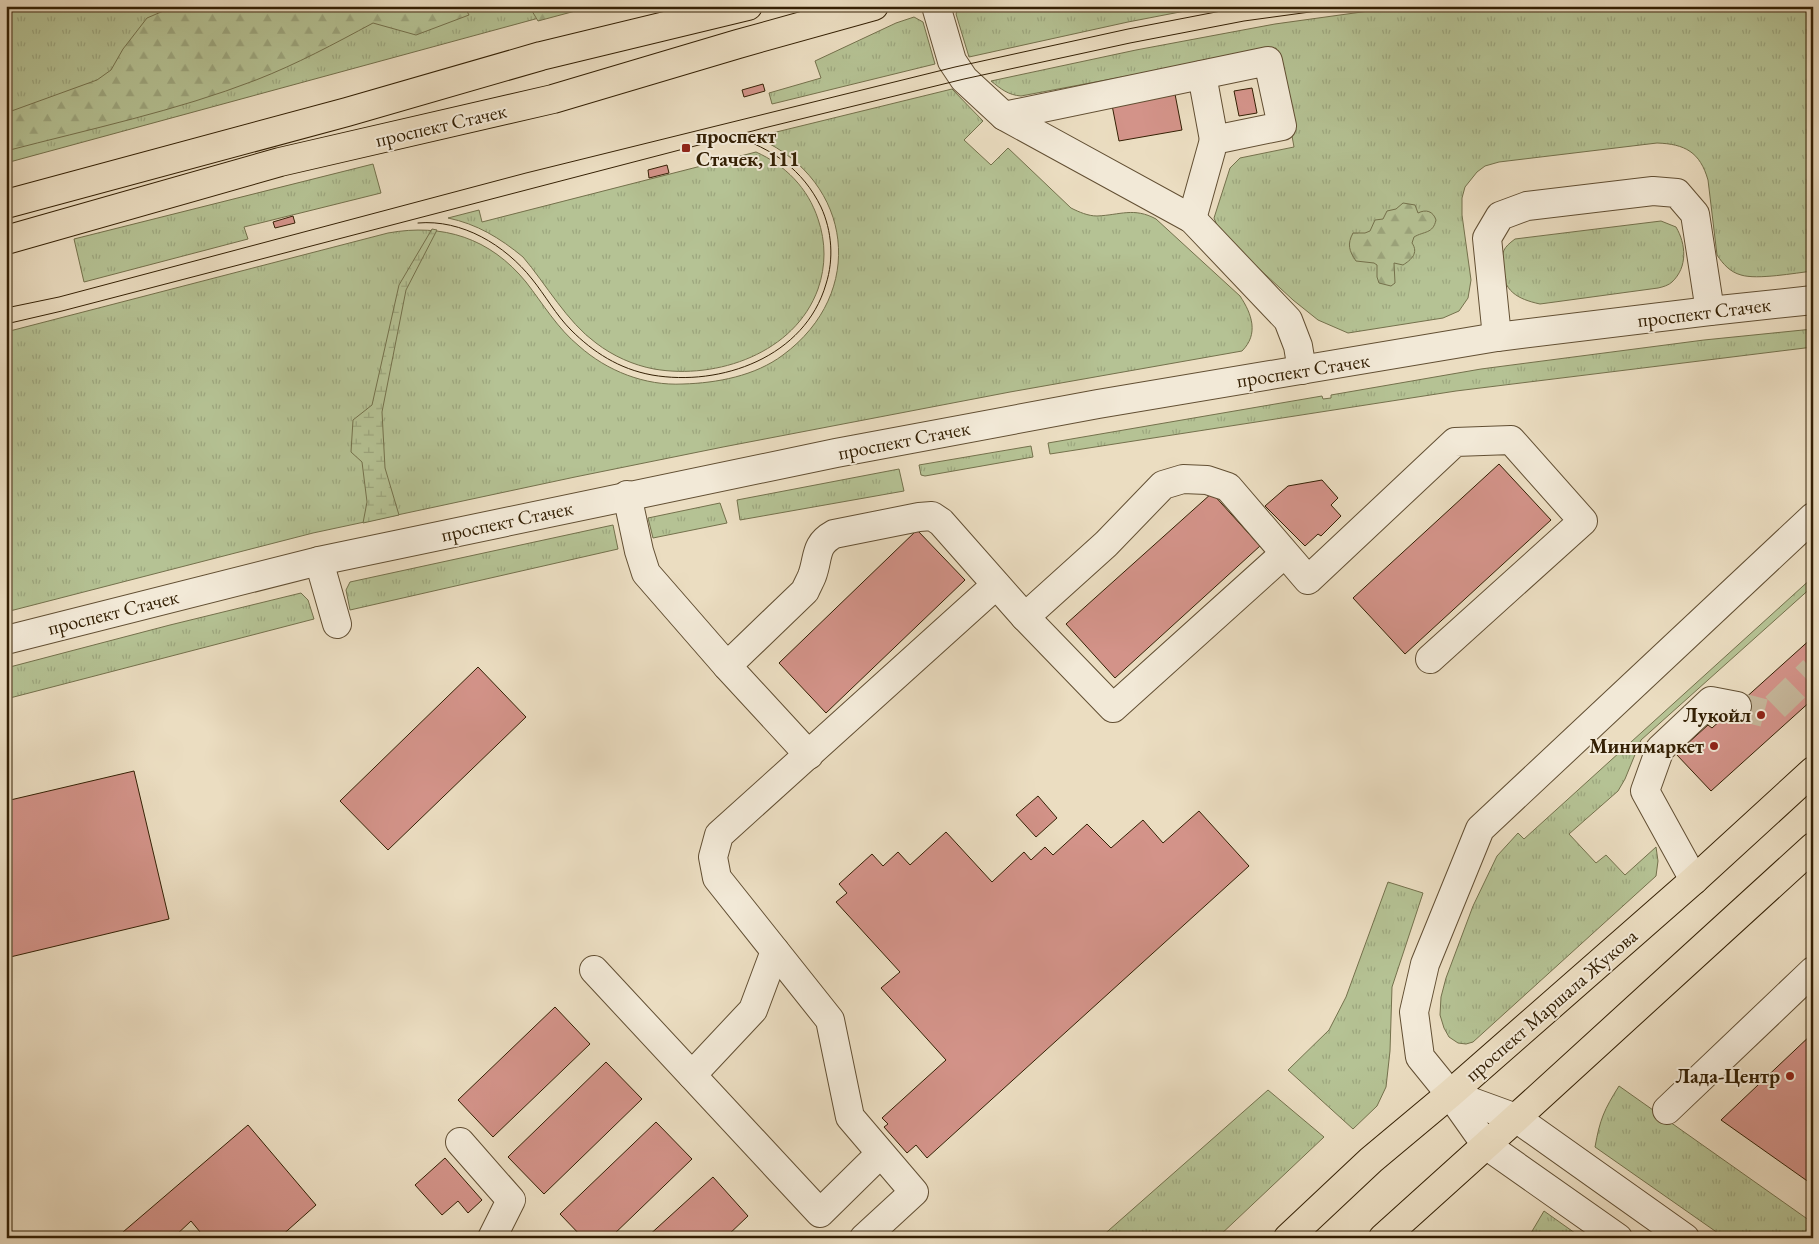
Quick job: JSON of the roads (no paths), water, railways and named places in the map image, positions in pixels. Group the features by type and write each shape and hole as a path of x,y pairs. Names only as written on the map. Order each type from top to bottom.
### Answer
{"main road":[{"name":"проспект Стачек","path":"6,204 347,112 540,56 748,6"},
{"name":"проспект Стачек","path":"6,240 280,162 553,100 738,44 874,6"},
{"name":"проспект Маршала Жукова","path":"1288,1238 1371,1160 1450,1094 1694,880 1813,771"},
{"path":"1383,1238 1813,847"}],"street":[{"path":"936,6 955,67 964,79 1004,116 1192,219 1288,320 1298,346 1302,370"},
{"path":"1004,116 1268,61 1282,126 1214,140"},
{"path":"1192,219 1214,140 1202,75"},
{"path":"1497,338 1487,238 1500,216 1526,206 1653,191 1677,193 1695,214 1710,311"},
{"name":"проспект Стачек","path":"6,640 319,561 873,446 1098,404 1497,338 1813,300"},
{"path":"1025,617 1106,544 1163,485 1183,479 1207,480 1228,486 1308,580 1456,442 1511,440 1583,521 1430,659"},
{"path":"627,496 639,551 640,579 727,666 809,755"},
{"path":"727,666 805,591 812,577 818,549 824,539 834,534 932,516 941,522 1025,617 1113,708 1284,554"},
{"path":"1618,1238 1486,1144 1450,1094 1420,1057 1414,1012 1424,964 1480,829 1813,516"},
{"path":"319,561 337,624"},
{"path":"864,1238 914,1192 850,1117 830,1020 717,878 713,857 719,835 996,585"},
{"path":"1694,880 1645,791 1660,749 1711,700 1737,706"},
{"path":"692,1075 753,1010 775,951"},
{"path":"594,970 820,1213 880,1154"},
{"path":"1667,1110 1813,971"},
{"path":"1450,1094 1516,1118 1685,1238"},
{"path":"460,1142 510,1200 492,1238"}],"tunnel":[{"path":"1737,706 1768,714 1813,670"}],"tram line":[{"path":"6,308 59,297 526,173 955,67 1128,29 1247,6"},
{"path":"6,324 764,128 964,79 1130,43 1244,21 1354,6"},
{"path":"418,223 451,225 466,230 496,245 509,255 532,279 571,330 588,345 618,364 652,375 678,378 732,371 757,361 780,348 800,331 815,309 826,284 831,255 830,235 825,216 814,194 796,171 761,147 733,136"}],"place":[{"name":"проспект Стачек, 111","path":"686,148"},
{"name":"Лукойл","path":"1761,715"},
{"name":"Минимаркет","path":"1714,746"},
{"name":"Лада-Центр","path":"1790,1076"}]}
